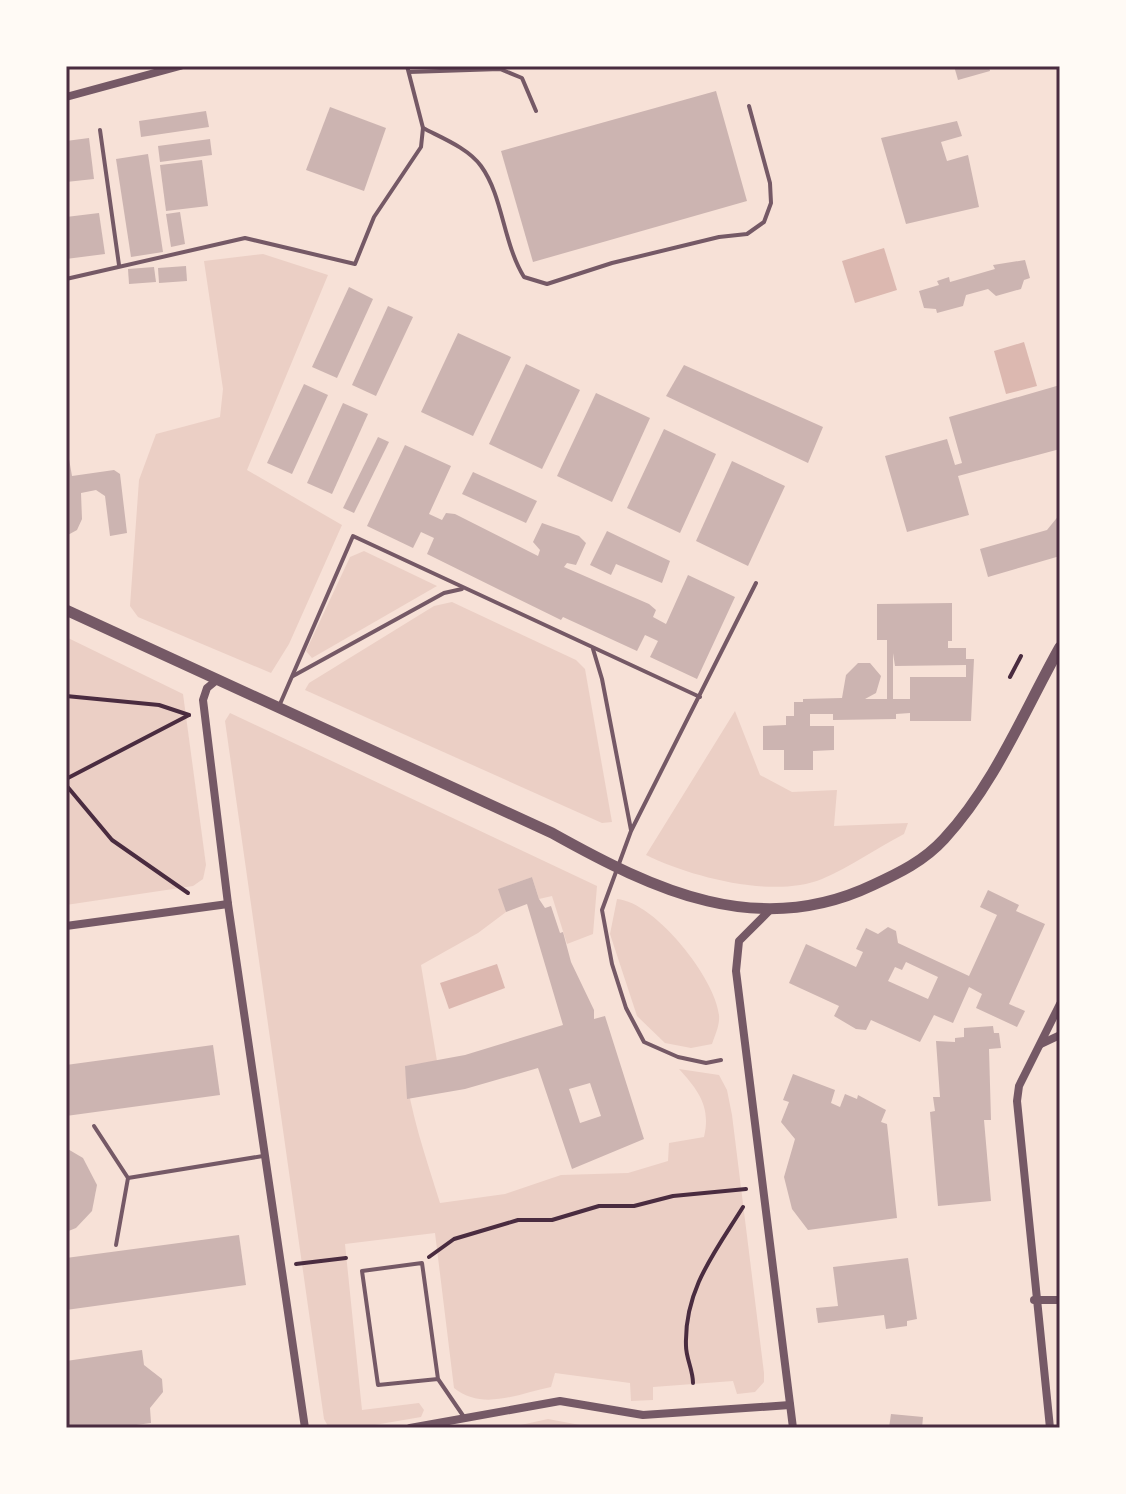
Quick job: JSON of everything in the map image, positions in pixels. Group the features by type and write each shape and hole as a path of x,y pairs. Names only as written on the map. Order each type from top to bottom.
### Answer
{"street":[{"path":"66,97 180,66"},
{"path":"66,610 552,833 618,870 688,898 770,910 817,906 864,889 911,867 943,840 979,794 1059,649"},
{"path":"218,679 207,688 203,700 228,904 305,1428"},
{"path":"66,926 228,904"},
{"path":"770,910 739,941 736,971 793,1428"},
{"path":"1050,1428 1034,1300 1017,1101 1019,1086 1060,1004"},
{"path":"1040,1044 1060,1035"},
{"path":"1034,1300 1060,1300"},
{"path":"410,1428 560,1401 643,1415 790,1405"}],"lane":[{"path":"66,279 245,238 355,264 374,217 421,147 423,128 408,69 500,69 522,78 536,111"},
{"path":"423,128 458,147 481,165 510,255 524,277 547,284 612,263 719,237 747,234 764,222 771,203 770,183 749,106"},
{"path":"100,130 119,265"},
{"path":"279,706 353,536 700,697"},
{"path":"721,1060 706,1063 678,1057 644,1042 626,1008 612,964 602,910 631,831 756,583"},
{"path":"290,677 444,593 462,589"},
{"path":"593,649 602,679 631,831"},
{"path":"94,1126 128,1178 116,1245"},
{"path":"128,1178 265,1155"},
{"path":"438,1379 378,1385 362,1271 422,1263 438,1379 465,1419"}],"path":[{"path":"1010,677 1021,656"},
{"path":"66,696 159,705 189,715 66,779"},
{"path":"66,785 112,840 188,893"},
{"path":"422,1263 454,1239 518,1220 552,1220 599,1206 634,1206 673,1196 746,1189"},
{"path":"693,1383 686,1350 687,1314 695,1285 743,1207"},
{"path":"296,1264 346,1258"}],"shaded area":[{"path":"884,248 897,290 855,303 842,261"},
{"path":"263,254 328,275 247,470 342,525 289,644 271,673 138,617 130,606 139,480 156,434 220,417 223,389 204,261"},
{"path":"1024,342 1037,386 1006,394 994,351"},
{"path":"364,551 437,586 312,658 306,651 350,557"},
{"path":"452,602 576,660 585,669 612,822 602,823 305,690 309,683 434,606"},
{"path":"66,637 183,694 206,865 203,879 193,886 66,905"},
{"path":"735,711 760,775 792,792 837,790 834,826 908,823 904,834 822,879 780,887 709,878 646,855"},
{"path":"230,713 597,886 593,934 567,944 552,896 539,899 532,877 499,889 506,912 478,933 421,965 437,1061 405,1066 429,1169 440,1203 505,1194 561,1175 628,1173 668,1161 669,1143 704,1137 706,1126 702,1100 679,1069 719,1075 727,1090 732,1115 764,1373 764,1382 755,1392 737,1394 733,1381 653,1387 653,1400 631,1401 630,1383 555,1373 551,1387 501,1399 477,1399 465,1395 454,1388 435,1233 345,1244 362,1410 419,1403 424,1410 421,1417 357,1428 329,1428 324,1419 225,721"},
{"path":"617,899 632,903 648,913 681,944 695,963 707,982 719,1015 712,1044 691,1048 665,1043 637,1016 610,934"},
{"path":"497,964 505,988 449,1009 440,983"},
{"path":"548,1419 596,1428 507,1428"}],"building":[{"path":"954,66 989,66 990,71 958,80"},
{"path":"716,91 747,201 533,262 501,151"},
{"path":"330,107 386,128 364,191 306,170"},
{"path":"206,111 209,127 141,137 139,121"},
{"path":"957,121 962,136 941,142 947,161 968,155 979,207 906,224 881,138"},
{"path":"89,138 94,179 66,182 66,141"},
{"path":"210,139 212,155 160,162 158,146"},
{"path":"148,154 163,252 131,257 116,159"},
{"path":"202,160 208,206 166,211 160,165"},
{"path":"180,212 185,244 171,247 166,214"},
{"path":"99,213 105,254 66,259 66,217"},
{"path":"1025,260 1030,278 1024,280 1021,289 996,296 988,289 966,295 963,306 937,313 936,309 924,308 919,291 939,285 937,281 949,277 950,282 995,269 993,265"},
{"path":"186,266 187,281 159,283 158,268"},
{"path":"154,267 156,282 129,284 128,269"},
{"path":"349,287 373,299 337,378 312,367"},
{"path":"388,306 413,317 376,396 352,385"},
{"path":"458,333 511,357 473,436 421,412"},
{"path":"526,364 580,390 542,469 489,444"},
{"path":"684,365 823,427 808,463 666,396"},
{"path":"304,384 328,395 292,474 267,463"},
{"path":"1060,385 1060,449 958,476 969,515 907,532 885,456 947,439 955,465 962,463 949,417"},
{"path":"596,393 650,418 612,502 557,476"},
{"path":"343,403 368,414 332,494 307,483"},
{"path":"664,429 716,454 680,533 627,508"},
{"path":"378,437 389,442 354,513 343,508"},
{"path":"66,442 72,476 114,470 120,474 127,533 110,536 105,496 96,490 81,493 82,519 77,530 66,536"},
{"path":"405,445 451,466 429,514 442,520 446,513 455,514 538,556 540,550 533,542 542,523 579,536 586,543 576,565 567,563 564,567 649,604 656,610 653,617 666,624 688,575 735,597 697,679 650,657 658,641 645,635 637,651 563,617 561,620 427,554 434,538 421,532 413,548 367,526"},
{"path":"732,461 785,486 748,566 696,541"},
{"path":"473,472 537,501 526,523 462,494"},
{"path":"1060,514 1060,556 988,577 980,549 1047,530"},
{"path":"607,531 670,561 662,583 616,564 611,575 590,565"},
{"path":"952,603 952,641 948,641 948,648 966,648 966,659 974,659 971,721 910,721 910,713 896,714 896,719 833,720 833,714 810,714 810,726 834,726 834,750 813,751 813,770 784,770 784,750 763,750 763,726 786,725 786,716 794,716 794,702 842,698 846,675 858,663 870,663 881,676 876,693 865,699 887,699 887,640 877,640 877,604","holes":["893,653 895,666 966,665 966,677 910,677 910,699 893,699"]},
{"path":"532,877 539,899 545,908 551,906 560,933 563,932 571,962 594,1010 594,1019 605,1016 644,1139 572,1169 538,1068 465,1089 407,1099 405,1066 465,1055 563,1025 527,904 506,912 498,889","holes":["590,1083 601,1116 580,1123 569,1089"]},
{"path":"988,890 1019,905 1016,911 1045,924 1009,1004 1025,1011 1017,1027 976,1008 982,994 969,987 953,1023 934,1015 920,1042 871,1020 866,1030 856,1029 834,1016 839,1006 789,983 806,944 856,967 863,952 856,949 866,928 878,934 888,927 896,931 898,943 969,976 997,915 980,907","holes":["906,962 938,977 928,999 888,981 895,967 902,970"]},
{"path":"993,1026 994,1033 999,1033 1001,1048 989,1049 991,1120 984,1120 991,1201 938,1206 930,1112 935,1111 933,1097 940,1097 936,1041 955,1042 955,1038 964,1037 964,1028"},
{"path":"213,1045 220,1095 66,1116 66,1065"},
{"path":"793,1074 835,1090 831,1103 840,1107 845,1094 857,1099 858,1095 886,1110 881,1122 887,1124 897,1218 808,1230 792,1209 784,1177 795,1139 781,1122 789,1102 783,1100"},
{"path":"66,1148 83,1158 97,1185 92,1211 76,1228 66,1232"},
{"path":"239,1235 246,1285 66,1310 66,1258"},
{"path":"908,1258 917,1319 907,1321 907,1326 886,1329 884,1315 818,1323 816,1308 838,1306 833,1267"},
{"path":"142,1350 144,1365 162,1379 163,1392 150,1408 151,1423 114,1428 66,1428 66,1361"},
{"path":"891,1414 923,1417 922,1428 889,1428"}]}
